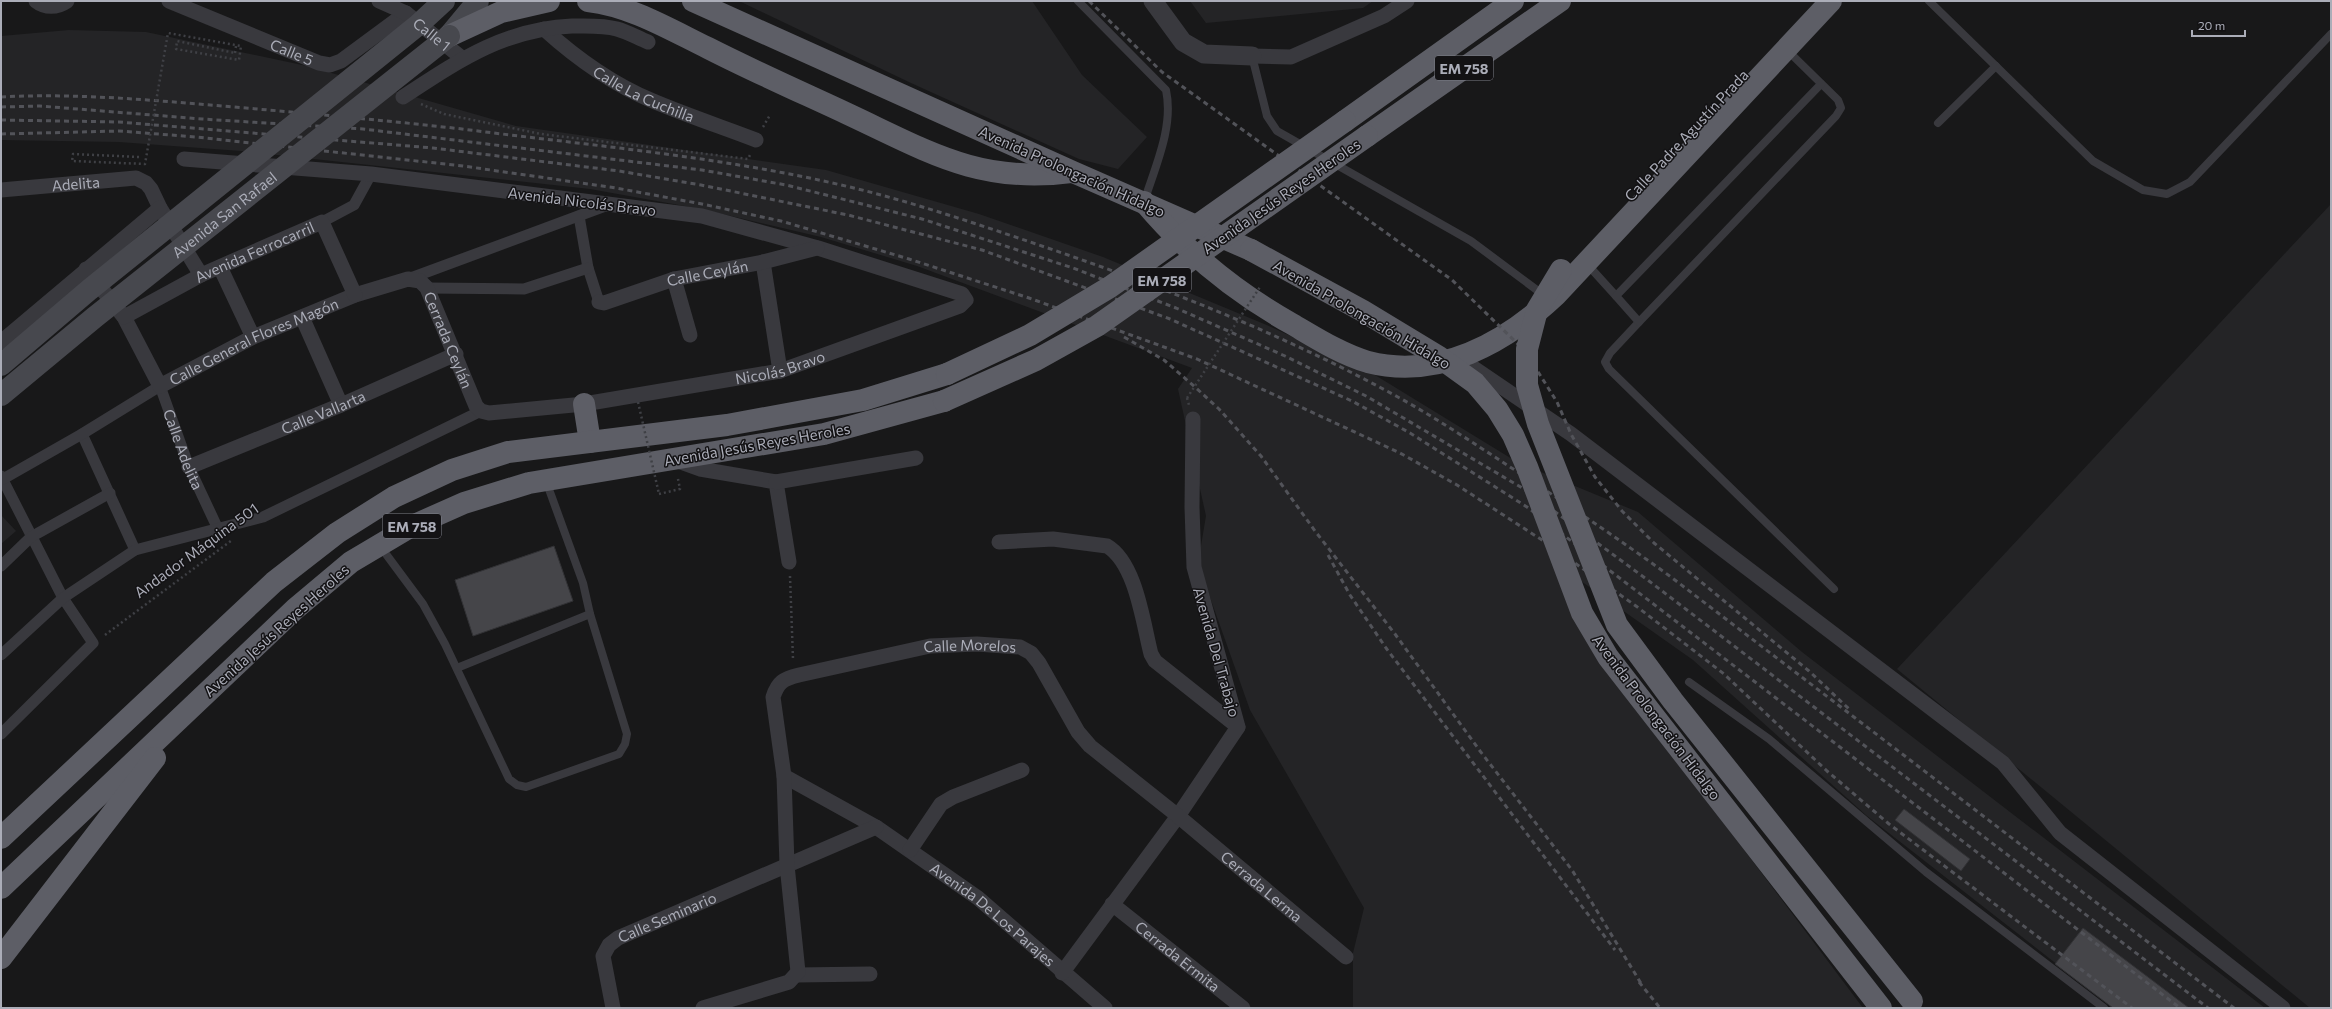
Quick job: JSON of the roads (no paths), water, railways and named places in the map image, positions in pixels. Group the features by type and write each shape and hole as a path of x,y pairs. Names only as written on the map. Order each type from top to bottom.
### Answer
{"highway":[{"path":"449,36 501,12 549,1"},
{"path":"588,1 614,6 647,18 755,72 958,164 995,172 1026,176 1073,172"},
{"name":"Avenida Prolongación Hidalgo","path":"693,1 1073,172 1251,250 1363,312 1439,357 1475,383 1497,409 1512,435 1527,467 1582,613 1608,657 1881,1008"},
{"name":"Avenida Jesús Reyes Heroles","path":"1,838 274,582 337,533 394,496 452,470 508,452 727,425 863,400 947,374 1030,335 1110,287 1345,122 1513,1"},
{"name":"Avenida Jesús Reyes Heroles","path":"1,888 295,608 351,562 410,527 464,503 529,483 824,434 944,401 1036,360 1096,326 1560,1"},
{"name":"Calle Padre Agustín Prada","path":"1560,270 1812,1"},
{"path":"1144,202 1181,243 1219,277 1270,312 1336,349 1367,361 1400,366 1440,364 1459,358 1513,330 1550,300 1832,1"},
{"name":"Avenida Prolongación Hidalgo","path":"1560,270 1537,310 1527,349 1527,385 1538,424 1617,626 1673,701 1915,1005"},
{"path":"584,404 590,442"},
{"path":"1,958 200,699"}],"main road":[{"name":"Avenida San Rafael","path":"1,365 89,290 418,25 444,1"},
{"path":"449,36 478,1"},
{"name":"Avenida San Rafael","path":"1,395 95,317 449,36"}],"street":[{"path":"36,1 42,6 60,6 67,1"},
{"name":"Calle 5","path":"169,1 319,63 330,65 341,61 406,13"},
{"name":"Calle 1","path":"379,1 406,13 462,58"},
{"path":"1153,1 1183,42 1204,54 1291,57 1384,16 1407,1"},
{"path":"403,97 462,58 488,45 544,29 590,26 617,29 648,42"},
{"name":"Calle La Cuchilla","path":"544,29 571,53 605,76 652,101 756,140"},
{"name":"Avenida Nicolás Bravo","path":"184,159 371,174 702,216 818,248 962,294 966,300"},
{"name":"Avenida Ferrocarril","path":"124,317 201,275 322,222 354,205 371,174"},
{"name":"Adelita","path":"1,190 136,178 148,186 160,208"},
{"path":"408,279 610,204"},
{"path":"1,342 160,208 201,275"},
{"path":"579,216 588,268 599,302"},
{"path":"322,222 355,295"},
{"name":"Calle Ceylán","path":"599,302 604,303 674,279 763,262 818,248"},
{"path":"763,262 780,371"},
{"path":"220,267 253,337"},
{"path":"427,288 524,289 588,268"},
{"name":"Calle Adelita","path":"86,269 124,317 160,386 189,467 218,529"},
{"name":"Cerrada Ceylán","path":"408,279 420,281 427,288 456,354 476,406 481,412"},
{"name":"Calle General Flores Magón","path":"2,478 82,434 160,386 253,337 355,295 408,279"},
{"path":"674,279 690,335"},
{"name":"Nicolás Bravo","path":"481,412 489,413 584,404 780,371 960,306 966,300"},
{"path":"302,317 341,405"},
{"name":"Calle Vallarta","path":"189,467 341,405 456,354"},
{"path":"1459,358 1571,434 2004,763 2060,833 2283,1008"},
{"name":"Andador Máquina 501","path":"1,655 63,598 135,550 263,517 481,412"},
{"name":"Avenida Del Trabajo","path":"1062,972 1178,816 1238,727 1194,567 1192,507 1193,419"},
{"path":"82,434 135,550"},
{"path":"674,459 700,469 744,478 776,482 916,458"},
{"path":"1,734 93,644 63,598 2,478"},
{"path":"776,482 789,562"},
{"path":"1,566 31,537 110,493"},
{"path":"999,542 1053,539 1107,546 1115,551 1122,560 1134,586 1150,654 1155,661 1238,727"},
{"name":"Calle Morelos","path":"784,776 773,698 777,685 788,679 930,646 977,644 1020,647 1031,653 1040,663 1078,732 1090,746 1178,816"},
{"path":"910,850 941,804 953,797 1022,770"},
{"path":"784,776 876,826"},
{"path":"703,1008 789,982 796,975 799,963 787,865 784,776"},
{"name":"Cerrada Lerma","path":"1178,816 1346,957"},
{"name":"Avenida De Los Parajes","path":"876,826 978,898 1105,1008"},
{"name":"Calle Seminario","path":"613,1008 603,956 609,945 618,938 876,826"},
{"name":"Cerrada Ermita","path":"1112,904 1243,1008"},
{"path":"796,975 870,974"}],"lane":[{"path":"1078,1 1166,90 1169,104 1166,132 1144,202"},
{"path":"1932,2 2093,161 2143,190 2167,194 2190,182 2331,34"},
{"path":"1786,50 1838,100 1841,108 1836,116 1610,353 1605,362 1609,369 1834,589"},
{"path":"1252,56 1267,116 1277,131 1471,240 1550,300"},
{"path":"1938,123 1996,66"},
{"path":"1616,296 1821,84"},
{"path":"1586,263 1639,322"},
{"path":"380,545 423,604 457,668 509,779 526,787 619,754 625,744 627,734 590,614 583,583 545,481"},
{"path":"457,668 590,614"},
{"path":"1689,682 1769,739 1926,872 2104,1008"}],"railway":[{"path":"1089,1 1162,72 1452,280 1525,351 1557,402 1571,434 1595,477 1622,511 1654,543 1809,671 1849,709"},
{"path":"1,97 56,96 112,98 223,106 462,129 710,160 809,178 903,201 1082,260 1219,312 1264,331 1353,373 1412,405 1543,488 1635,551 2234,1008"},
{"path":"1,107 40,106 202,119 363,129 702,170 786,185 922,219 1073,268 1176,308 1285,356 1366,396 1524,489 1649,581 2208,1008"},
{"path":"1,120 119,122 433,148 619,171 701,185 848,215 982,250 1170,319 1352,401 1410,433 1527,507 2180,1008"},
{"path":"1,134 119,131 196,137 463,166 616,188 702,204 781,221 909,259 1029,298 1197,359 1400,453 1457,485 1542,540 1636,606 1724,674 1827,771 1889,824 2132,1008"},
{"path":"1124,337 1164,360 1219,409 1261,456 1315,531 1395,634 1480,751 1572,870 1642,985"},
{"path":"1328,555 1350,595 1386,648 1615,950"},
{"path":"1639,982 1660,1008"}]}
